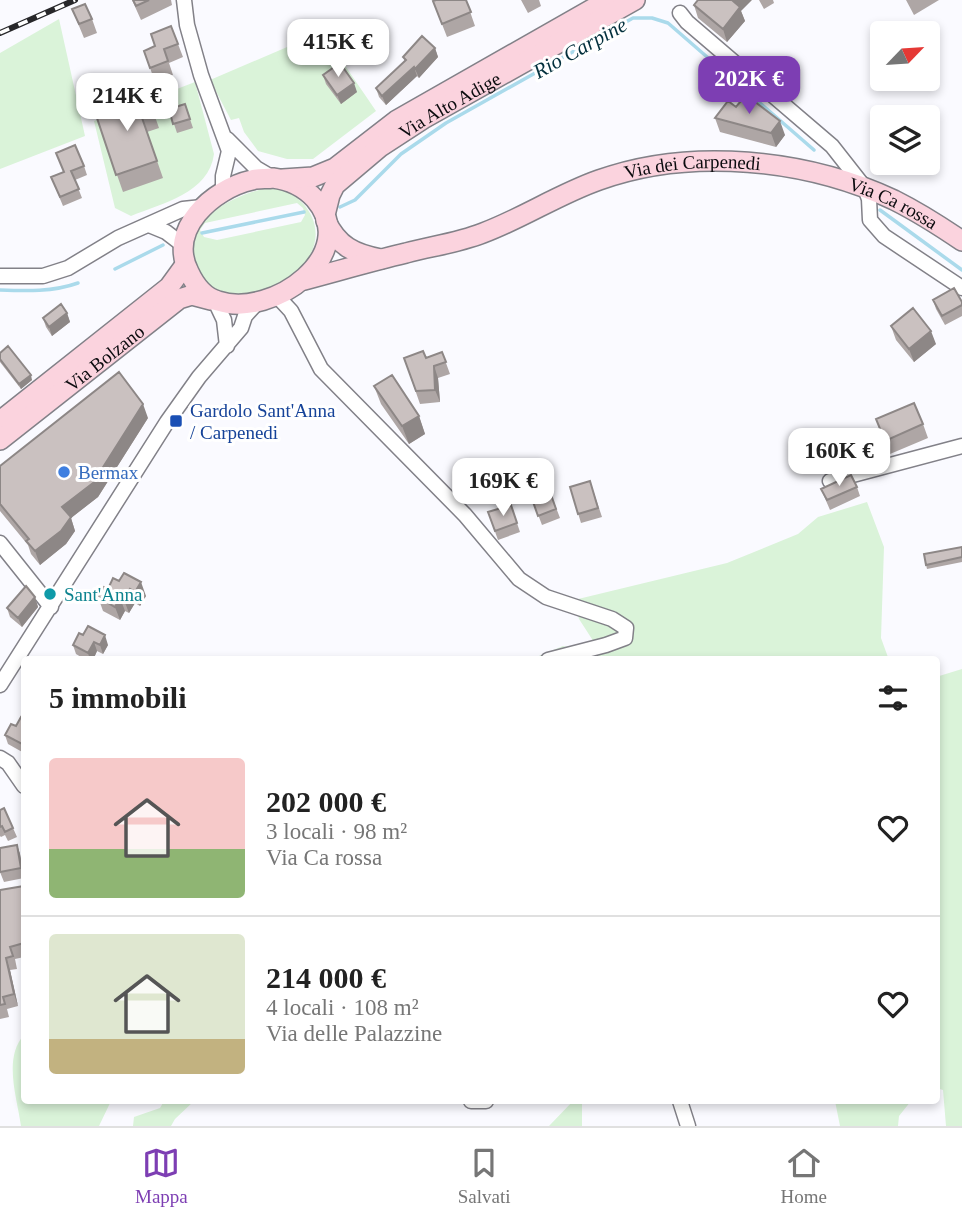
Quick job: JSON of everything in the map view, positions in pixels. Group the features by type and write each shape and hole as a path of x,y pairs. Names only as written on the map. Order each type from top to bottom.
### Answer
{"main road":[{"name":"Via Alto Adige","path":"277,179 313,177 335,168 397,120 608,0"},
{"name":"Via Alto Adige","path":"325,218 335,185 380,147 423,119 635,0"},
{"name":"Via dei Carpenedi","path":"300,282 484,233 598,180 666,164 732,163 781,168 865,188"},
{"path":"252,179 277,179 309,192 325,218 327,234 318,262 300,282 277,296 256,304 246,306 215,301 193,282 185,265 183,245 192,217 223,193 252,179"},
{"name":"Via Ca rossa","path":"865,188 929,219 962,241"},
{"name":"Via dei Carpenedi","path":"325,218 332,233 347,249 359,255 385,259"},
{"name":"Via Bolzano","path":"0,421 169,288 185,265"},
{"name":"Via Bolzano","path":"0,440 179,299 192,295 215,301"},
{"path":"49,401 73,395 124,355 131,355"}],"street":[{"path":"184,0 187,25 207,94 227,139 229,151 223,176 223,193"},
{"name":"Via Ca rossa","path":"680,13 687,23 832,146 865,188"},
{"path":"227,139 256,167 277,179"},
{"path":"865,188 869,199 870,220 884,236 962,288"},
{"path":"0,276 43,276 68,268 118,238 183,209 202,207"},
{"path":"149,225 166,232 183,245"},
{"path":"291,311 300,282"},
{"path":"277,296 291,311 321,369 465,515 519,579 547,597 612,620 626,628 625,638 563,656"},
{"path":"215,301 224,320 227,346"},
{"path":"0,685 167,422 199,377 241,328 245,316 256,304"},
{"path":"830,481 962,446"},
{"path":"0,544 51,607"},
{"path":"0,758 21,782"},
{"path":"681,1104 688,1126"}],"green space":[{"path":"59,19 85,136 0,169 0,53"},
{"path":"322,32 376,111 313,159 287,159 258,151 244,132 239,118 231,120 210,80"},
{"path":"195,82 214,154 210,167 194,187 170,201 131,216 115,208 94,121"},
{"path":"273,187 284,190 302,203 314,221 315,243 304,264 274,286 250,294 223,292 207,283 199,272 193,255 194,239 200,226 211,214 225,204 258,190","holes":["297,203 303,208 305,215 301,222 217,240 204,237 200,230 205,223"]},
{"path":"867,502 884,547 881,638 888,656 539,656 563,646 601,653 579,619 574,600 727,563 798,534 818,517"},
{"path":"962,669 962,1126 946,1126 943,1090 940,1089 940,676"},
{"path":"21,1040 21,1104 110,1104 99,1126 21,1126 13,1078 14,1055"},
{"path":"162,1104 191,1104 171,1126 133,1126 134,1117 160,1108"},
{"path":"570,1104 582,1104 582,1126 549,1126"},
{"path":"836,1104 909,1104 899,1116 898,1126 840,1126"}],"building":[{"path":"133,0 149,0 136,6"},
{"path":"466,0 471,12 442,24 433,1"},
{"path":"698,0 734,0 740,7 723,29 694,5"},
{"path":"85,4 92,19 79,24 72,9"},
{"path":"171,26 178,44 164,49 168,61 150,68 144,51 155,46 151,34"},
{"path":"422,36 435,48 415,69 414,67 382,96 376,88 406,60 403,57"},
{"path":"340,63 354,83 337,95 323,75"},
{"path":"146,91 153,111 141,115 157,161 116,175 94,109"},
{"path":"746,95 780,121 771,133 715,118 728,101 736,107"},
{"path":"185,104 190,119 173,124 169,109"},
{"path":"75,145 84,166 71,171 79,189 60,197 51,177 64,172 56,153"},
{"path":"954,288 962,305 942,316 933,300"},
{"path":"61,304 67,313 49,327 43,318"},
{"path":"913,308 931,331 909,349 891,326"},
{"path":"8,346 31,375 19,384 0,359 0,353"},
{"path":"423,351 426,358 442,352 446,362 434,366 435,390 416,391 404,358"},
{"name":"Bermax","path":"119,372 143,404 93,483 62,507 71,517 61,531 35,551 26,541 29,539 0,504 0,466"},
{"path":"392,375 419,416 402,426 374,386"},
{"path":"914,403 923,424 885,441 876,419"},
{"path":"851,475 857,487 827,500 821,489"},
{"path":"590,481 598,508 578,514 570,487"},
{"path":"549,489 556,509 538,516 531,496"},
{"path":"511,505 517,523 495,531 488,512"},
{"path":"962,547 962,557 926,565 924,554"},
{"path":"124,573 141,582 135,592 130,589 124,600 120,598 115,607 98,597 104,587 108,589 113,578 119,581"},
{"path":"26,586 35,597 18,618 7,608"},
{"path":"88,626 105,635 100,645 94,642 88,653 73,645 79,633 83,635"},
{"path":"21,717 21,743 5,735 11,724 16,726"},
{"path":"4,808 13,828 5,832 2,826 0,827 0,810"},
{"path":"17,845 21,868 0,872 0,848"},
{"path":"21,886 21,944 10,947 13,956 6,958 14,994 3,997 5,1004 0,1005 0,890"}],"waterway":[{"name":"Rio Carpine","path":"340,207 355,200 401,154 446,123 633,18 652,18 668,23 814,150"},
{"name":"Rio Carpine","path":"880,210 962,270"},
{"name":"Rio Carpine","path":"202,233 304,212"},
{"name":"Rio Carpine","path":"115,269 163,245"},
{"name":"Rio Carpine","path":"0,290 30,291 78,283"}],"railway":[{"path":"0,33 75,0"}],"place":[{"name":"Gardolo Sant'Anna / Carpenedi","path":"176,421"},
{"name":"Bermax","path":"64,472"},
{"name":"Sant'Anna","path":"50,594"}]}
